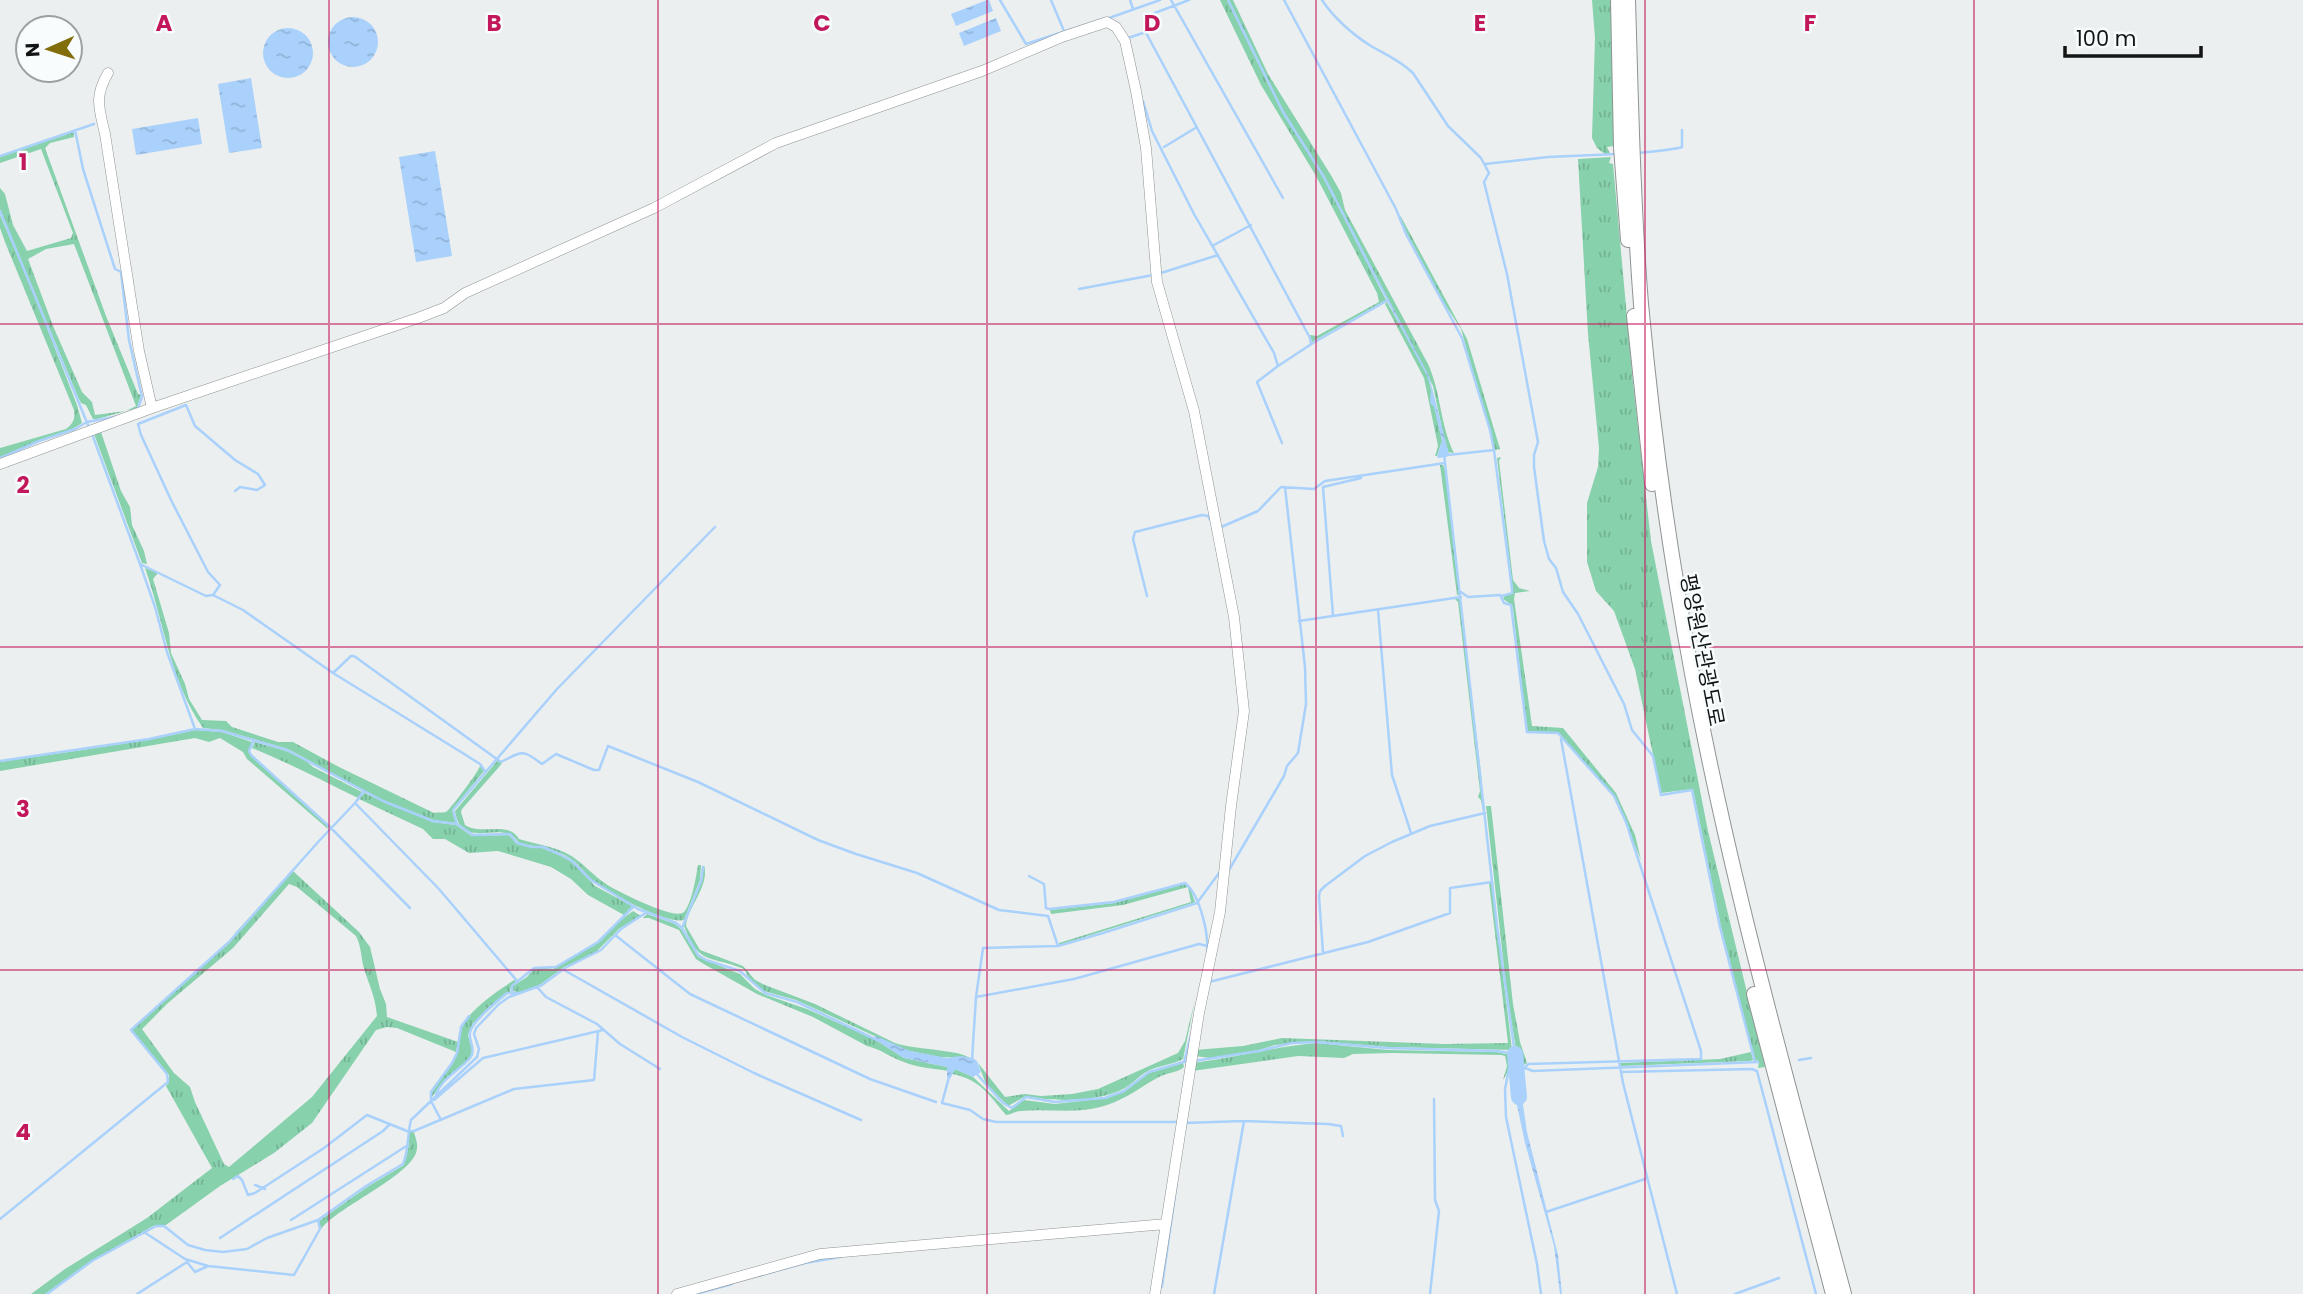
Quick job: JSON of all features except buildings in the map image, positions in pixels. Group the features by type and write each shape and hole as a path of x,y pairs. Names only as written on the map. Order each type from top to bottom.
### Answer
{"highway":[{"name":"평양원산관광도로","path":"1618,0 1637,365 1669,598 1734,915 1833,1294"},
{"path":"1628,0 1627,153 1660,474 1678,596 1744,916 1844,1294"}],"street":[{"path":"0,464 152,408 418,318 444,307 465,293 654,208 776,143 982,71 1088,27 1111,23 1125,41 1136,91 1146,148 1157,282 1196,424 1234,617 1244,711 1220,912 1199,1013 1155,1294"},
{"path":"108,73 98,94 99,108 139,351 152,408"},
{"path":"677,1294 820,1254 1166,1224"}],"green space":[{"path":"1220,0 1227,0 1282,112 1323,177 1386,300 1312,342 1310,335 1317,336 1379,302 1377,293 1316,176 1261,85"},
{"path":"1228,0 1233,0 1268,74 1341,193 1345,210 1428,364 1454,453 1447,452 1433,386 1324,176 1284,112"},
{"path":"1592,0 1613,0 1614,146 1607,147 1610,154 1597,148 1592,138 1595,38"},
{"path":"74,132 74,137 50,143 45,148 106,316 138,394 141,395 137,408 97,419 93,419 86,405 81,403 0,209 0,188 5,194 13,225 27,251 71,238 73,233 41,149 0,163 0,157","holes":["74,244 136,406 126,411 95,415 92,402 82,392 53,326 28,259 46,249"]},
{"path":"1611,157 1609,163 1613,164 1651,541 1708,831 1765,1067 1758,1068 1759,1061 1755,1060 1721,927 1693,789 1661,793 1635,669 1614,611 1596,591 1587,562 1587,503 1598,467 1599,448 1588,334 1578,159"},
{"path":"0,215 35,297 82,423 0,457 0,448 66,429 72,423 74,410 5,242 0,228"},
{"path":"1400,215 1467,339 1500,449 1495,450 1461,329 1442,300 1401,222"},
{"path":"1387,302 1428,376 1442,441 1437,456 1438,446 1424,378 1385,304"},
{"path":"101,432 121,491 130,507 132,525 147,564 142,563 94,434"},
{"path":"1501,457 1499,461 1513,580 1519,588 1530,591 1515,593 1514,599 1532,726 1563,728 1616,793 1635,835 1641,860 1614,796 1558,732 1530,733 1527,730 1513,609 1512,605 1503,599 1505,595 1513,592 1497,458"},
{"path":"1440,465 1443,465 1447,474 1460,595 1457,595"},
{"path":"145,568 158,573 153,579 169,633 171,653 189,699 202,720 226,721 232,727 278,742 293,742 434,813 448,810 480,766 484,771 452,810 456,823 433,820 383,801 288,749 223,730 203,728 175,671"},
{"path":"1460,598 1482,782 1483,812 1478,797 1480,791 1458,602 1455,599"},
{"path":"196,730 222,732 252,742 250,755 327,825 328,829 247,759 243,752 220,738 209,742 195,738 0,771 0,762"},
{"path":"255,742 304,759 313,767 362,792 358,798 252,748"},
{"path":"498,760 502,763 462,809 465,825 479,829 508,830 519,839 566,853 609,886 670,913 679,914 687,908 698,865 701,865 700,880 684,920 664,917 621,898 597,884 574,861 559,852 519,843 512,836 503,833 474,833 459,824 455,811"},
{"path":"364,793 433,822 456,825 472,836 509,835 517,844 542,848 559,855 572,862 595,886 632,906 624,915 588,895 571,879 551,867 498,851 469,853 445,839 433,839 423,829 359,799"},
{"path":"1486,806 1491,806 1513,1004 1527,1063 1524,1065 1516,1049 1507,994"},
{"path":"704,865 704,881 686,926 700,950 743,966 755,980 815,1004 895,1043 970,1058 940,1057 905,1050 796,1000 764,991 750,980 744,969 701,953 689,939 684,926 702,880"},
{"path":"293,871 359,932 370,947 387,1017 458,1042 456,1052 397,1028 376,1030 312,1123 274,1153 220,1186 166,1225 155,1225 91,1261 45,1294 31,1294 65,1269 147,1218 212,1168 166,1086 169,1075 132,1030 230,942 236,932","holes":["289,884 297,887 356,936 377,1016 312,1097 229,1167 224,1164 190,1087 174,1073 142,1029 168,1003 233,948"]},
{"path":"1489,883 1492,883 1512,1050 1388,1047 1317,1041 1275,1045 1222,1057 1196,1056 1195,1050 1243,1046 1282,1038 1444,1044 1508,1043"},
{"path":"1184,884 1190,888 1195,902 1059,945 1191,902 1188,887 1123,905 1051,914 1050,910 1114,903"},
{"path":"633,911 641,916 620,928 595,953 564,967 541,984 522,993 513,991 513,986 534,969 553,969 598,943"},
{"path":"647,914 675,924 698,957 740,974 755,989 766,995 807,1009 874,1039 904,1058 947,1067 948,1071 915,1066 899,1060 813,1017 757,994 696,959 679,930 643,918"},
{"path":"514,980 517,982 511,986 510,992 473,1023 468,1035 472,1050 470,1058 443,1082 431,1098 434,1088 456,1057 465,1022 484,1002"},
{"path":"1195,1000 1183,1059 1148,1071 1125,1088 1111,1094 1074,1100 1026,1096 1008,1106 986,1084 978,1063 1005,1097 1025,1094 1072,1094 1098,1089 1178,1053 1185,1041"},
{"path":"1316,1043 1388,1050 1497,1052 1511,1055 1512,1065 1503,1080 1507,1066 1505,1056 1501,1055 1393,1053 1353,1054 1344,1058 1298,1056 1192,1071 1193,1063"},
{"path":"1751,1052 1753,1060 1750,1061 1621,1066 1620,1063 1720,1059"},
{"path":"1183,1063 1184,1067 1181,1069 1159,1077 1107,1105 1086,1110 1032,1110 1006,1115 977,1084 952,1074 955,1069 973,1077 1009,1111 1024,1100 1055,1104 1106,1098 1125,1091 1149,1073"},
{"path":"408,1132 414,1132 417,1146 413,1158 391,1179 321,1229 319,1221 404,1165 409,1145"}],"water":[{"path":"987,0 993,11 956,26 951,14"},
{"path":"353,17 371,24 378,42 371,60 353,67 335,60 328,42 335,24"},
{"path":"996,18 1001,31 964,46 959,33"},
{"path":"288,28 306,35 313,53 306,71 288,78 270,71 263,53 270,35"},
{"path":"251,78 262,148 229,153 218,84"},
{"path":"198,118 202,144 136,155 132,129"},
{"path":"435,151 452,256 416,262 399,157"},
{"path":"1378,279 1429,376 1449,454 1447,457 1437,456 1442,441 1434,407 1430,403 1431,388 1427,376 1376,280"},
{"path":"876,1036 910,1051 947,1058 973,1058 981,1072 973,1077 955,1069 950,1079 947,1077 947,1067 904,1058 874,1039"},
{"path":"1525,1076 1520,1084 1527,1132 1558,1255 1562,1294 1554,1246 1525,1143 1511,1077"}],"waterway":[{"path":"1000,0 1026,44 1103,19"},
{"path":"1051,0 1064,31"},
{"path":"1130,0 1133,9"},
{"path":"1109,18 1160,0"},
{"path":"1171,0 1283,198"},
{"path":"1189,0 1144,17 1144,29 1311,344"},
{"path":"1228,0 1283,112 1324,177 1377,280"},
{"path":"1284,0 1462,338 1494,450 1448,455"},
{"path":"1322,0 1357,37 1413,73 1448,126 1481,158 1489,173 1484,182 1507,274 1538,442 1534,467 1549,559 1556,568 1563,592 1578,614 1624,704 1632,730 1653,756 1661,795 1692,790 1720,927 1755,1062"},
{"path":"1129,40 1128,38 1146,32"},
{"path":"1143,101 1152,131 1194,214 1274,353 1278,366 1257,382 1282,443"},
{"path":"0,156 94,124"},
{"path":"1164,147 1197,127"},
{"path":"75,130 83,169 115,269 121,272 129,340 142,397 138,408"},
{"path":"1637,153 1682,147 1682,130"},
{"path":"1485,164 1548,157 1617,154"},
{"path":"0,211 88,425"},
{"path":"1214,245 1251,225"},
{"path":"1161,273 1218,255"},
{"path":"1079,289 1153,275"},
{"path":"1278,366 1388,300"},
{"path":"140,564 206,596 213,595 220,585 208,572 171,500 138,424 186,405 195,426 235,460 258,474 265,485 257,490 240,487 235,491"},
{"path":"0,458 87,422 119,416"},
{"path":"92,434 140,564 167,652 195,729"},
{"path":"1494,450 1512,589 1512,593 1502,596"},
{"path":"1194,1061 1292,1043 1316,1042 1515,1054 1497,926 1444,454"},
{"path":"1219,528 1258,511 1281,487 1314,489 1325,481 1445,463"},
{"path":"1333,615 1323,487 1361,478"},
{"path":"1229,870 1284,776 1287,766 1298,753 1306,704 1305,667 1285,487"},
{"path":"1147,596 1133,539 1135,532 1202,515 1208,516 1211,521"},
{"path":"457,824 453,810 557,689 715,527"},
{"path":"1461,592 1468,597 1500,595 1504,603 1511,605 1527,732 1558,733 1614,796 1626,822 1701,1051 1701,1059 1528,1064 1524,1069"},
{"path":"213,595 243,610 333,673 354,656 501,762 522,753 542,764 556,754 599,770 608,746 698,782 818,840 917,873 999,910 1048,916 1058,946"},
{"path":"1299,621 1461,597"},
{"path":"1378,610 1392,775 1411,833"},
{"path":"333,673 480,764 485,771"},
{"path":"0,761 149,739 195,729 222,731 287,750 383,801 433,821 457,824 473,835 510,834 517,843 543,847 559,854 572,861 591,880 638,909 676,923 682,928 698,955 706,960 740,971 765,993 797,1002 877,1040"},
{"path":"1561,739 1623,1083 1677,1294"},
{"path":"253,742 249,751 251,755 331,828 410,908"},
{"path":"0,1219 168,1082 167,1074 131,1030 229,942 364,791"},
{"path":"355,803 439,889 518,982"},
{"path":"1323,953 1319,896 1325,886 1365,856 1392,842 1430,826 1485,813"},
{"path":"682,928 701,881 703,867"},
{"path":"972,1060 976,997 983,948 1058,946 1103,933 1197,903 1219,873"},
{"path":"1029,876 1044,884 1046,908 1049,909 1114,902 1185,883 1195,896 1202,915 1207,936 1207,953"},
{"path":"1209,982 1368,942 1450,913 1450,888 1492,882"},
{"path":"512,992 512,986 534,968 556,967 598,942 634,906"},
{"path":"47,1294 92,1261 156,1226 164,1226 188,1245 223,1252 247,1249 267,1238 318,1220 403,1164 411,1120 477,1057 479,1049 474,1034 476,1028 499,1004 509,997 542,985 565,968 601,950 621,929 647,912"},
{"path":"615,935 690,994 870,1079 936,1102"},
{"path":"976,997 1074,979 1199,944 1207,946"},
{"path":"564,970 682,1037 754,1073 861,1120"},
{"path":"537,987 546,997 597,1024 620,1044 660,1069"},
{"path":"436,1094 443,1083 472,1055 470,1032 475,1023 507,993 518,993"},
{"path":"469,1016 461,1027 457,1053 431,1092 431,1099 434,1100 483,1058 603,1030"},
{"path":"233,1179 238,1176 242,1180 248,1195 255,1193 324,1148 367,1115 407,1131 414,1131 514,1089 594,1080 598,1032"},
{"path":"1184,1062 1191,1035"},
{"path":"1515,1054 1519,1097"},
{"path":"1799,1060 1811,1058"},
{"path":"975,1072 1003,1103 1012,1108 1026,1097 1055,1102 1105,1098 1124,1091 1149,1072 1187,1061"},
{"path":"1541,1294 1506,1117 1505,1089 1509,1069 1517,1065 1533,1071 1758,1062"},
{"path":"1621,1072 1757,1071 1816,1294"},
{"path":"949,1077 942,1103 970,1110 983,1119 996,1122 1178,1122"},
{"path":"1430,1294 1439,1211 1435,1200 1434,1099"},
{"path":"431,1101 441,1120"},
{"path":"1184,1123 1244,1121 1328,1124 1341,1126 1343,1136"},
{"path":"1214,1294 1244,1121"},
{"path":"220,1238 390,1124"},
{"path":"291,1220 408,1145"},
{"path":"1546,1212 1645,1179"},
{"path":"1158,1290 1162,1286 1177,1181"},
{"path":"255,1185 265,1189"},
{"path":"137,1294 187,1262 195,1272 208,1266 294,1275 320,1229 318,1220"},
{"path":"144,1232 185,1259 208,1266"},
{"path":"758,1276 840,1257"},
{"path":"1735,1294 1779,1278"},
{"path":"696,1294 732,1284"}]}
